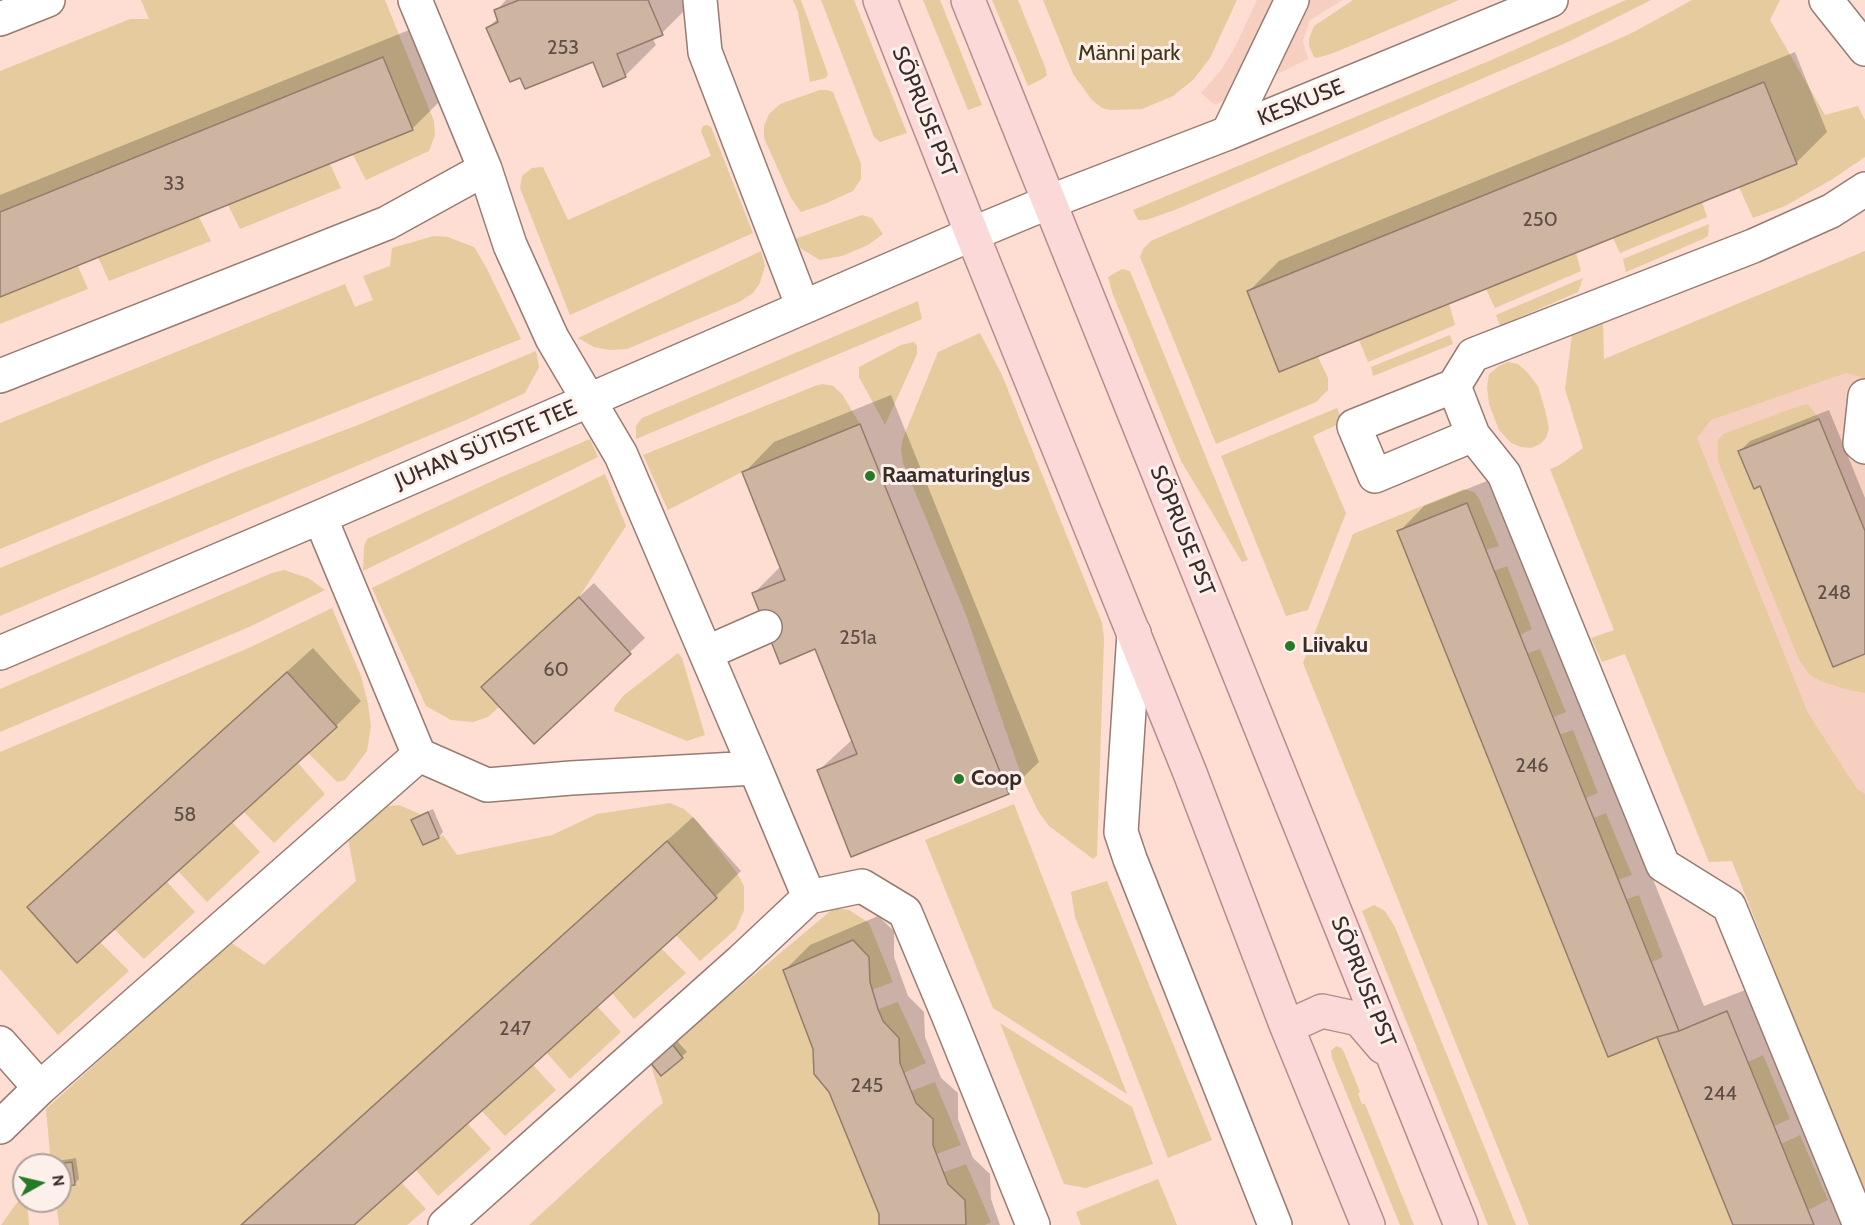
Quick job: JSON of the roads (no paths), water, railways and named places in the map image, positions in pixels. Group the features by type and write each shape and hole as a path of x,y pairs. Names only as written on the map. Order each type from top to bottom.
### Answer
{"main road":[{"name":"SÕPRUSE PST","path":"880,0 1134,633 1287,1027 1368,1225"},
{"name":"SÕPRUSE PST","path":"968,0 1461,1225"},
{"name":"SÕPRUSE PST","path":"1287,1027 1322,1011 1359,1019 1396,1062"}],"street":[{"path":"0,19 48,0"},
{"path":"415,0 485,169 514,255 552,338 621,455 809,897"},
{"path":"700,0 705,52 803,307"},
{"path":"1228,133 1292,0"},
{"name":"KESKUSE","path":"972,234 1049,201 1228,133 1551,0"},
{"path":"1826,0 1865,49"},
{"path":"0,376 387,223 485,169"},
{"path":"1473,435 1375,476 1354,426 1454,386 1473,355 1753,246 1831,211 1865,189"},
{"name":"JUHAN SÜTISTE TEE","path":"0,653 972,234"},
{"path":"1454,386 1473,435 1504,474 1663,865 1729,906 1860,1225"},
{"path":"1865,396 1860,443 1865,447"},
{"path":"320,517 419,755 487,785 755,768"},
{"path":"706,653 765,627"},
{"path":"1134,633 1121,832 1275,1225"},
{"path":"0,1126 40,1088 419,755"},
{"path":"445,1225 741,961 809,897 862,886 905,912 1033,1225"},
{"path":"0,1043 40,1088"}],"place":[{"name":"Raamaturinglus","path":"870,476"},
{"name":"Liivaku","path":"1290,646"},
{"name":"Coop","path":"959,779"}],"park label":[{"name":"Männi park","path":"1129,54"}]}
